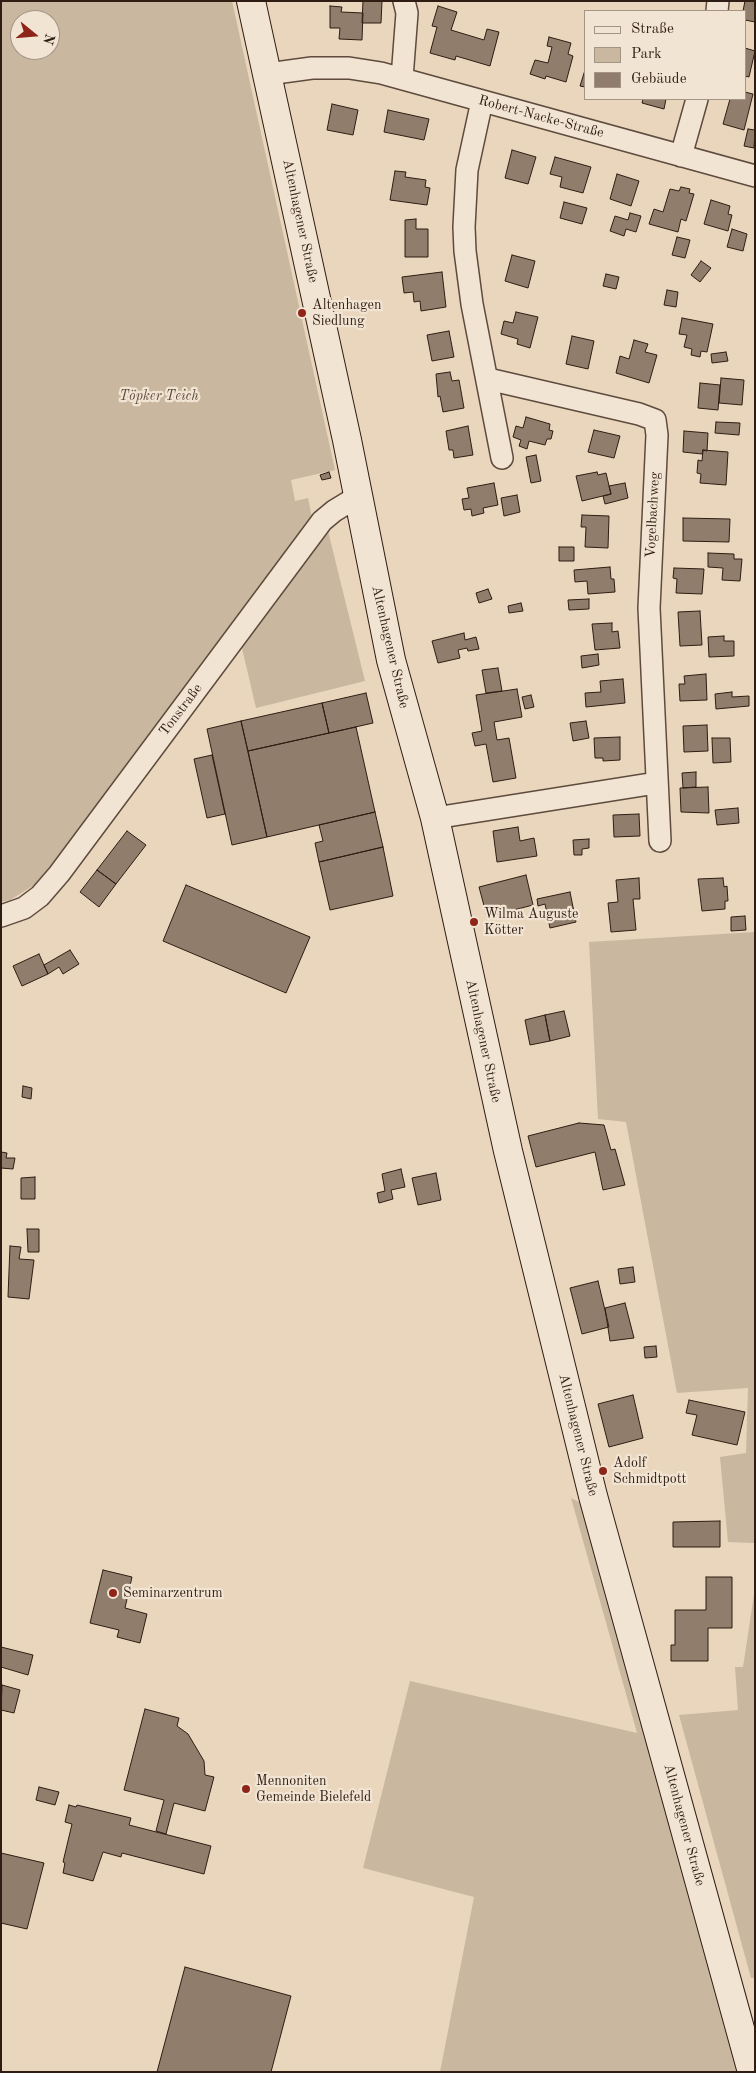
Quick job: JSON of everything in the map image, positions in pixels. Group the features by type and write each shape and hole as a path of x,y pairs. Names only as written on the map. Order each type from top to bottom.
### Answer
{"main road":[{"name":"Altenhagener Straße","path":"251,1 391,660 434,818 508,1151 593,1496 752,2072"}],"street":[{"path":"402,78 407,12 404,1"},
{"name":"Robert-Nacke-Straße","path":"268,74 312,68 349,68 402,78 755,176"},
{"path":"681,156 697,100"},
{"path":"482,101 467,170 464,227 472,304 502,458"},
{"name":"Vogelbachweg","path":"488,379 639,414 655,420 657,435 649,608 660,841"},
{"name":"Tonstraße","path":"1,916 24,908 40,896 59,874 322,521 334,510 357,497"},
{"path":"434,818 656,783"}],"green space":[{"name":"Töpker Teich","path":"1,1 232,1 335,470 291,480 295,501 308,498 312,517 53,866 34,885 10,900 1,902"},
{"path":"328,531 365,681 256,708 242,648"},
{"path":"755,932 755,1545 754,1543 728,1542 720,1457 746,1453 748,1388 677,1393 626,1122 598,1119 589,942"},
{"path":"571,1498 585,1505 741,2072 440,2072 474,1897 363,1868 410,1681 637,1733"},
{"path":"755,1588 755,1978 751,1978 679,1715 738,1710 735,1667 743,1667"}],"building":[{"path":"363,1 382,1 381,23 362,23"},
{"path":"745,1 755,1 755,22 746,20 746,10 743,10"},
{"path":"330,6 342,7 341,12 363,13 362,40 339,39 340,28 330,28"},
{"path":"438,6 457,12 451,30 484,40 487,29 499,32 490,66 456,56 455,60 430,53 437,27 432,26"},
{"path":"549,37 571,43 568,54 573,56 566,82 546,76 545,79 530,74 535,60 548,63 552,47 547,46"},
{"path":"746,48 755,51 749,77 746,76"},
{"path":"584,73 584,87 580,86"},
{"path":"746,92 753,94 744,130 723,124 730,100 746,100"},
{"path":"643,100 666,100 664,109 642,103"},
{"path":"332,104 358,110 353,135 327,130"},
{"path":"388,110 429,119 424,140 384,132"},
{"path":"748,129 755,130 754,148 744,146"},
{"path":"512,150 536,157 528,184 505,178"},
{"path":"555,157 591,167 583,193 560,187 562,177 550,174"},
{"path":"395,171 406,172 405,177 426,180 425,187 430,188 427,205 390,200"},
{"path":"617,174 639,181 631,206 610,199"},
{"path":"681,187 690,189 689,193 694,194 686,221 681,219 678,232 649,224 654,209 663,212 670,189 679,191"},
{"path":"711,200 730,206 728,214 732,215 728,231 704,224"},
{"path":"564,202 587,208 582,224 560,218"},
{"path":"630,213 641,216 636,232 626,229 624,236 610,231 615,216 628,220"},
{"path":"416,219 416,229 428,229 428,257 405,257 405,220"},
{"path":"732,229 747,234 743,251 727,247"},
{"path":"677,237 690,240 685,258 672,255"},
{"path":"512,255 535,261 528,288 505,281"},
{"path":"701,261 711,268 700,282 691,275"},
{"path":"442,272 446,307 421,311 420,301 414,302 413,292 404,293 402,277"},
{"path":"606,274 619,277 616,289 603,286"},
{"path":"667,290 678,292 676,307 664,305"},
{"path":"516,312 538,317 530,348 517,344 518,339 501,334 504,321 513,323"},
{"path":"682,318 713,324 707,352 701,351 700,357 691,355 692,349 684,347 687,335 679,334"},
{"path":"449,331 454,357 432,361 427,335"},
{"path":"572,336 594,341 588,369 566,364"},
{"path":"634,340 648,344 645,352 657,355 649,383 616,373 620,356 629,359"},
{"path":"726,352 728,361 712,363 711,354"},
{"path":"450,372 452,381 459,380 464,408 443,412 440,396 438,397 436,374"},
{"path":"721,378 744,380 742,405 719,403"},
{"path":"700,383 720,385 718,410 698,408"},
{"path":"526,417 550,424 549,430 553,431 551,439 547,439 545,445 529,441 527,449 519,446 521,440 513,437 516,426 523,428"},
{"path":"716,422 740,423 739,435 715,433"},
{"path":"468,426 473,455 454,458 453,450 449,450 446,431"},
{"path":"594,430 620,436 614,458 588,452"},
{"path":"684,431 708,433 707,451 703,450 702,454 683,452"},
{"path":"703,450 728,452 726,485 700,483 701,474 697,473 698,460 702,461"},
{"path":"536,455 541,481 531,483 526,457"},
{"path":"329,472 331,478 322,480 320,475"},
{"path":"597,472 598,475 606,473 611,494 582,501 576,476"},
{"path":"494,483 498,505 483,508 484,513 472,516 471,509 464,510 462,499 469,498 467,488"},
{"path":"625,483 628,498 605,504 603,496 611,494 609,486"},
{"path":"517,495 520,512 504,516 501,498"},
{"path":"582,515 609,516 608,548 585,547 586,527 581,527"},
{"path":"683,518 730,519 729,542 683,541"},
{"path":"559,547 574,547 574,561 559,561"},
{"path":"708,553 734,554 734,559 742,559 740,581 722,580 723,568 708,567"},
{"path":"610,567 611,579 614,579 615,592 588,594 587,581 575,582 574,570"},
{"path":"674,568 704,569 702,594 676,593 677,579 673,578"},
{"path":"488,589 492,599 479,603 476,593"},
{"path":"589,599 589,609 569,610 568,600"},
{"path":"521,603 523,611 509,613 508,606"},
{"path":"700,611 702,645 680,646 678,612"},
{"path":"612,623 612,632 618,631 620,648 595,650 592,624"},
{"path":"464,633 465,640 476,637 479,649 468,651 467,648 458,650 460,658 438,663 432,641"},
{"path":"724,636 724,641 734,641 734,656 709,657 708,637"},
{"path":"598,654 599,665 582,668 581,656"},
{"path":"498,668 502,691 486,693 482,670"},
{"path":"706,674 707,700 680,701 679,684 685,684 684,676"},
{"path":"623,679 625,703 586,707 585,693 601,692 600,681"},
{"path":"517,689 522,717 494,722 497,740 509,738 516,778 493,782 486,744 475,746 472,733 482,731 476,695"},
{"path":"732,692 732,697 749,696 749,706 716,709 715,694"},
{"path":"366,693 373,723 329,733 322,703"},
{"path":"531,695 534,707 525,709 522,697"},
{"path":"322,703 329,733 248,751 241,721"},
{"path":"241,721 267,837 232,845 207,729"},
{"path":"586,721 589,738 573,741 570,723"},
{"path":"707,725 708,751 684,752 683,726"},
{"path":"356,727 375,812 267,837 248,751"},
{"path":"620,737 620,760 603,761 603,758 595,758 594,738"},
{"path":"712,738 730,738 731,762 713,763"},
{"path":"212,755 225,814 207,818 194,759"},
{"path":"696,772 696,787 683,788 682,773"},
{"path":"708,787 709,813 681,812 680,788"},
{"path":"738,808 739,823 717,825 715,810"},
{"path":"375,812 383,847 319,862 315,843 323,841 319,825"},
{"path":"639,814 640,836 614,837 613,815"},
{"path":"518,827 520,841 534,838 537,856 497,862 493,831"},
{"path":"127,831 146,845 116,884 97,870"},
{"path":"589,839 589,848 582,849 582,855 574,855 573,840"},
{"path":"383,847 393,896 330,910 319,862"},
{"path":"97,870 116,884 99,907 80,892"},
{"path":"526,875 533,905 487,917 479,887"},
{"path":"639,878 640,899 633,899 636,930 611,932 608,903 618,902 616,880"},
{"path":"723,878 724,887 727,886 728,901 725,901 725,909 702,911 698,879"},
{"path":"186,885 310,937 286,993 163,941"},
{"path":"570,892 576,922 550,928 545,904 538,906 537,899"},
{"path":"745,916 746,930 731,931 731,917"},
{"path":"70,950 79,964 63,974 59,967 48,974 44,965"},
{"path":"39,954 48,974 22,986 13,966"},
{"path":"564,1011 570,1036 550,1041 545,1015"},
{"path":"545,1015 550,1041 530,1045 525,1020"},
{"path":"23,1086 32,1088 31,1099 22,1097"},
{"path":"579,1123 604,1125 611,1150 615,1149 625,1185 603,1190 595,1152 536,1167 528,1136"},
{"path":"1,1152 7,1153 6,1158 15,1158 13,1169 1,1168"},
{"path":"401,1169 405,1187 391,1190 393,1199 379,1203 377,1193 385,1191 382,1174"},
{"path":"436,1173 441,1200 418,1205 412,1178"},
{"path":"35,1177 35,1199 21,1199 21,1178"},
{"path":"27,1229 39,1229 39,1252 28,1252"},
{"path":"10,1246 21,1247 19,1259 34,1260 29,1299 8,1297"},
{"path":"633,1267 635,1282 620,1284 618,1269"},
{"path":"598,1281 609,1327 582,1334 570,1288"},
{"path":"625,1303 634,1338 610,1341 605,1308"},
{"path":"656,1346 657,1357 645,1358 644,1347"},
{"path":"633,1395 643,1438 609,1447 598,1404"},
{"path":"689,1400 745,1412 737,1445 692,1435 697,1415 686,1413"},
{"path":"720,1521 720,1547 673,1547 673,1522"},
{"name":"Seminarzentrum","path":"103,1570 132,1577 125,1608 147,1614 140,1643 117,1637 119,1630 90,1623"},
{"path":"706,1577 732,1577 732,1628 708,1628 708,1661 671,1661 671,1645 675,1645 675,1610 706,1610"},
{"path":"1,1647 33,1655 28,1675 1,1667"},
{"path":"2,1685 20,1690 14,1713 1,1710"},
{"path":"145,1709 179,1718 177,1726 188,1734 204,1761 205,1775 214,1777 205,1811 174,1803 166,1834 156,1831 164,1800 124,1790"},
{"path":"39,1787 59,1792 55,1805 36,1800"},
{"path":"69,1805 76,1807 77,1805 131,1818 129,1825 211,1846 204,1874 122,1853 121,1857 103,1852 93,1881 63,1873 65,1863 63,1862 72,1824 65,1822"},
{"path":"1,1853 44,1863 27,1929 1,1923"},
{"path":"185,1967 291,1996 271,2072 157,2072"}],"place":[{"name":"Altenhagen Siedlung","path":"302,313"},
{"name":"Wilma Auguste Kötter","path":"474,922"},
{"name":"Adolf Schmidtpott","path":"603,1471"},
{"name":"Seminarzentrum","path":"113,1593"},
{"name":"Mennoniten Gemeinde Bielefeld","path":"246,1789"}]}
